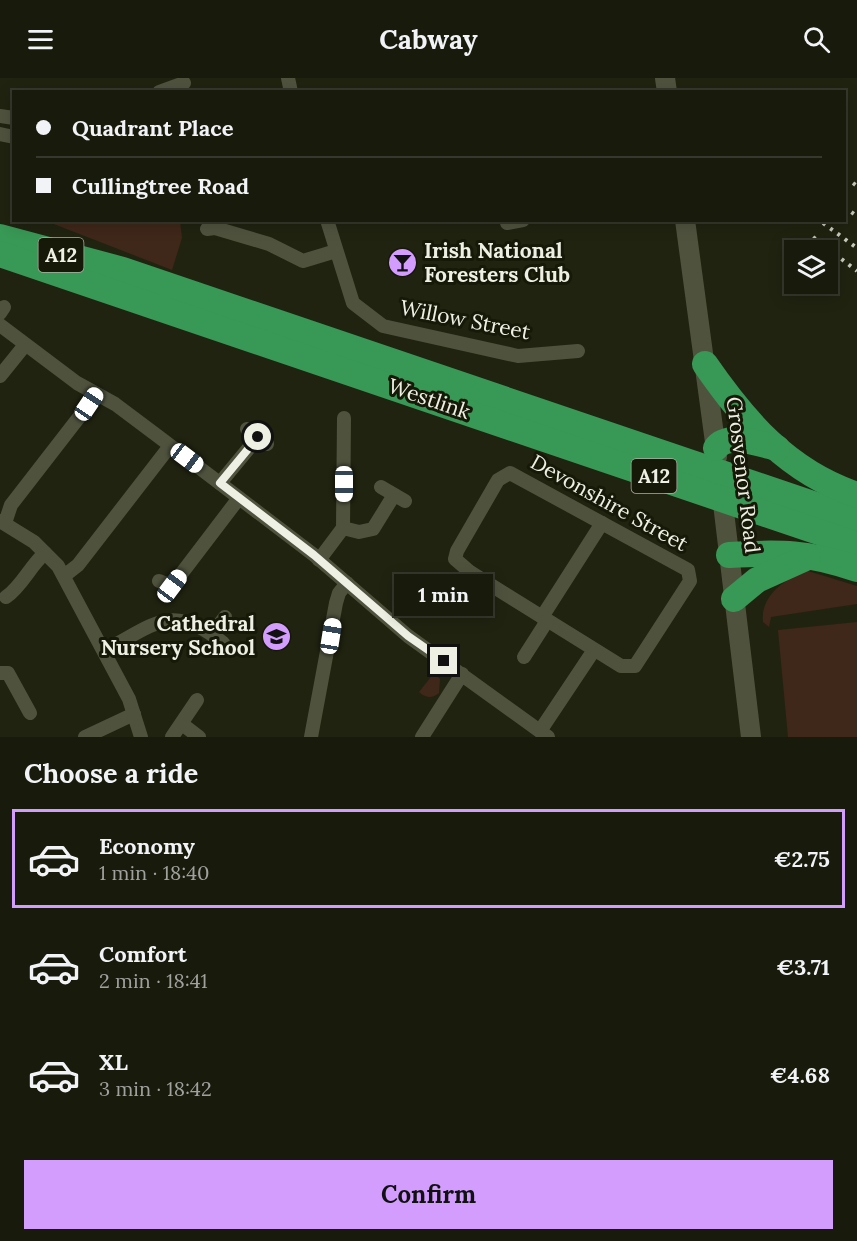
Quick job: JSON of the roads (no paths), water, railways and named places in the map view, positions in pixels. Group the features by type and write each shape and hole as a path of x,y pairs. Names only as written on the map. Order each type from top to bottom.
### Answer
{"highway":[{"path":"0,220 66,239 123,270"},
{"name":"Westlink","path":"0,237 123,270 857,519"},
{"name":"Westlink","path":"0,254 857,545"},
{"path":"0,273 43,286 109,292"},
{"path":"705,364 740,413 778,448 812,477 857,495"},
{"path":"716,453 721,443 733,441 749,441 778,448"},
{"path":"729,555 778,552 814,555 857,569"},
{"path":"734,599 757,580 782,566 814,555"}],"main road":[{"name":"Grosvenor Road","path":"685,222 751,737"}],"street":[{"path":"165,90 184,83"},
{"path":"207,229 215,228 233,241 269,244 303,261 336,251 328,222"},
{"path":"507,223 512,222"},
{"name":"Willow Street","path":"336,251 353,303 383,326 518,356 578,351"},
{"path":"0,325 77,383 115,404 320,560 408,636 544,734 594,650 470,572 449,604"},
{"path":"0,376 25,345"},
{"path":"97,394 11,505 2,522 45,553 64,576 104,651 134,714 141,737"},
{"path":"320,560 343,528 345,418"},
{"path":"220,483 258,436"},
{"path":"64,576 78,565 170,446"},
{"name":"Devonshire Street","path":"470,572 455,559 457,552 486,501 504,475 510,473 688,570 691,576 690,581 635,666 621,666 594,650"},
{"path":"343,528 358,532 373,529 400,498 381,487"},
{"path":"159,581 172,586 239,498"},
{"path":"524,657 602,522"},
{"path":"15,596 34,563 45,553"},
{"path":"311,737 336,603 339,593 347,583"},
{"path":"104,651 161,622 173,619 190,621 218,638 225,617"},
{"path":"0,673 8,673 12,678 30,713"},
{"path":"422,737 462,674"},
{"path":"172,737 197,700"},
{"path":"85,737 134,714"},
{"path":"182,724 199,737"}],"railway":[{"path":"853,183 857,186"},
{"path":"846,208 857,216"},
{"path":"823,223 857,248"},
{"path":"813,237 857,271"}],"place":[{"name":"Irish National Foresters Club","path":"403,263"},
{"name":"Cathedral Nursery School","path":"276,636"}]}
